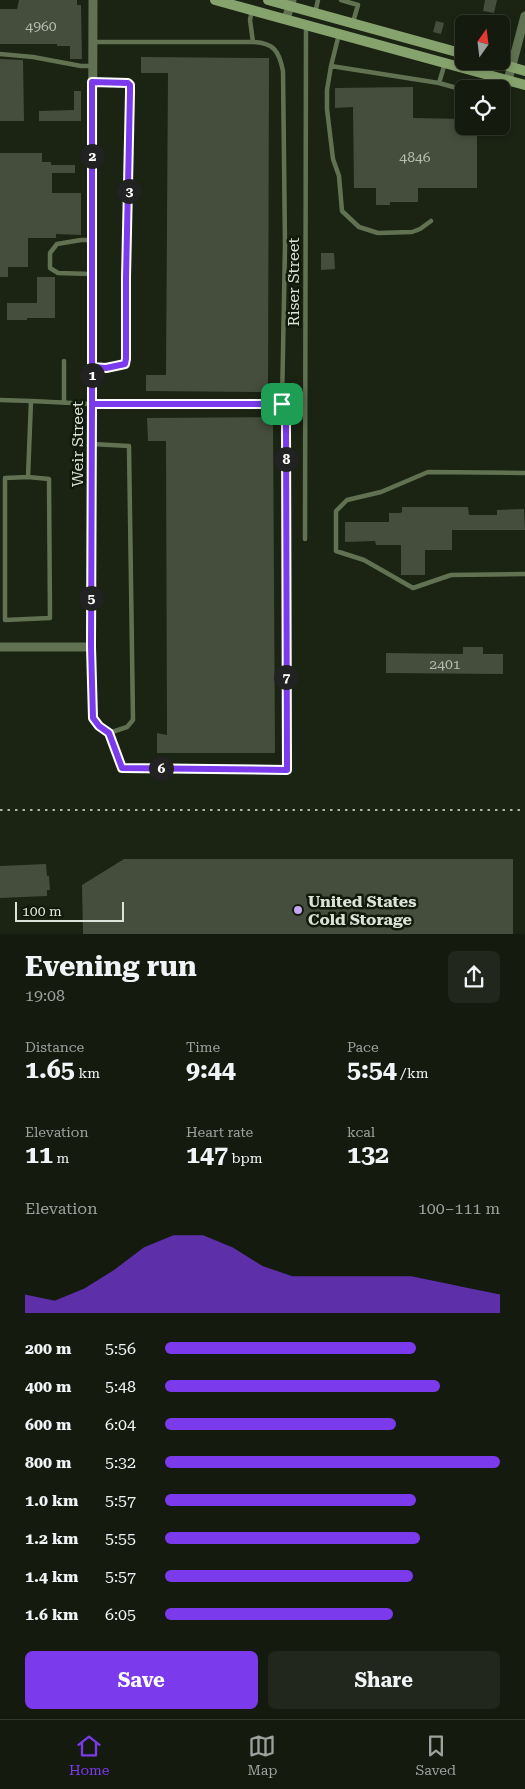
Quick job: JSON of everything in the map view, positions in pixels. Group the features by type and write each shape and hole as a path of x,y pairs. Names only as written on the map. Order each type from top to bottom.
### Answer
{"main road":[{"path":"215,0 445,63 497,80"},
{"path":"268,0 291,3 315,13 455,51"},
{"path":"342,34 351,22"},
{"path":"512,67 525,71"},
{"path":"510,83 525,85"}],"street":[{"name":"Weir Street","path":"91,647 93,0"},
{"path":"286,19 291,3"},
{"path":"504,80 512,67 525,16"},
{"path":"0,647 91,647"}],"lane":[{"path":"315,13 318,0"},
{"path":"341,0 359,2 351,22"},
{"path":"252,10 250,20 253,42"},
{"name":"Riser Street","path":"305,539 306,25"},
{"path":"342,34 331,66 327,90 332,160 339,176 342,211 360,227 378,233 412,232 431,222"},
{"path":"91,647 93,718 99,726 109,733 122,768 287,770 286,423 282,404 285,245 283,70 278,53 272,46 264,43 92,42"},
{"path":"0,54 34,56 81,66 92,66"},
{"path":"440,83 445,63"},
{"path":"331,66 440,83 455,87"},
{"path":"92,82 128,83 130,85 126,359 125,364 106,368 92,367"},
{"path":"91,274 58,273 50,268 50,253 57,244 92,240"},
{"path":"64,361 64,402"},
{"path":"0,400 92,404 282,404"},
{"path":"28,477 31,401"},
{"path":"92,444 130,446 133,720 127,727 109,733"},
{"path":"525,473 428,472 381,492 347,500 336,511 336,551 364,560 413,588 451,575 525,574"},
{"path":"0,473 5,478 5,620 50,618 49,480 28,477 5,478"}],"building":[{"path":"19,0 77,0 77,5 81,5 82,59 70,59 70,46 57,46 57,44 0,44 0,9 17,9"},
{"path":"485,0 497,0 494,13 483,11"},
{"path":"436,21 444,23 441,34 433,32"},
{"path":"141,57 269,58 268,392 146,391 146,375 166,375 168,73 141,73"},
{"path":"0,59 23,60 24,121 0,121"},
{"path":"413,87 413,118 455,119 455,135 477,135 477,188 418,188 418,202 390,202 390,205 376,205 376,188 354,188 353,107 335,108 335,88"},
{"path":"74,91 81,91 81,121 39,121 39,111 74,110"},
{"path":"0,153 42,153 42,162 51,162 51,165 75,165 75,173 52,173 52,193 81,193 81,235 56,234 56,238 28,238 28,267 8,267 8,277 0,277"},
{"path":"321,253 334,253 335,269 321,270"},
{"path":"37,277 55,277 55,318 7,320 7,303 37,303"},
{"path":"273,417 275,753 157,753 157,733 167,735 166,441 148,441 147,418"},
{"path":"402,507 468,507 469,515 497,515 497,510 524,509 525,530 452,530 452,550 425,550 425,575 401,575 401,545 376,545 375,541 345,542 345,522 389,522 389,513 400,513 402,512"},
{"path":"463,647 483,647 483,654 503,654 503,674 386,673 386,653 463,654"},
{"name":"United States Cold Storage","path":"124,859 513,859 513,934 83,934 82,885"},
{"path":"46,864 50,890 47,890 47,896 0,898 0,866"}],"railway":[{"path":"0,810 525,810"}],"place":[{"name":"United States Cold Storage","path":"298,910"}],"route":[{"path":"282,404 92,404 91,274 92,82 128,83 130,85 126,359 125,364 106,368 92,367 92,404 91,647 93,718 99,726 109,733 122,768 287,770 286,423 282,404"}]}
